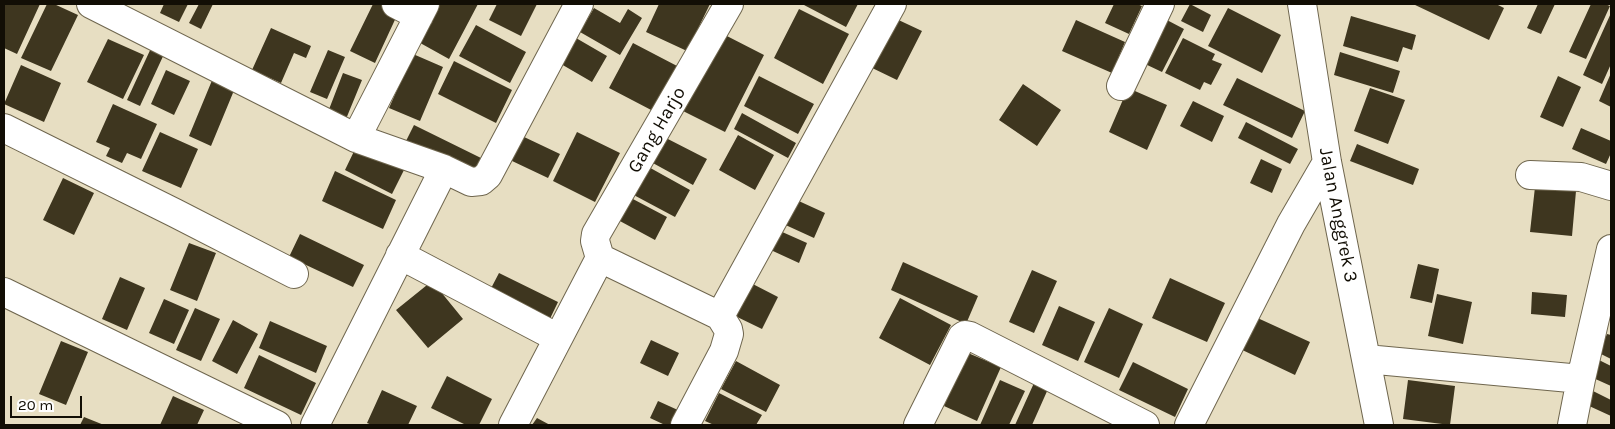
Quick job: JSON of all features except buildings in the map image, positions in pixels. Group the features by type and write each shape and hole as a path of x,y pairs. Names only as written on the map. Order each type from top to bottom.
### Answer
{"street":[{"path":"91,4 356,138 444,169 471,182 481,181 488,175 579,4"},
{"path":"356,138 422,10 396,4"},
{"name":"Gang Harjo","path":"600,258 595,241 596,234 729,4"},
{"path":"720,316 892,4"},
{"path":"1121,86 1160,4"},
{"name":"Jalan Anggrek 3","path":"1302,4 1327,162 1379,425"},
{"path":"4,128 294,274"},
{"path":"1188,425 1291,224 1327,162"},
{"path":"315,425 444,169"},
{"path":"1530,175 1581,177 1611,186"},
{"path":"1576,424 1581,379 1611,249"},
{"path":"400,255 558,338"},
{"path":"513,425 600,258 720,316 729,334 728,342 685,425"},
{"path":"4,292 277,425"},
{"path":"918,425 962,337 970,336 1144,425"},
{"path":"1366,359 1581,379"}]}
